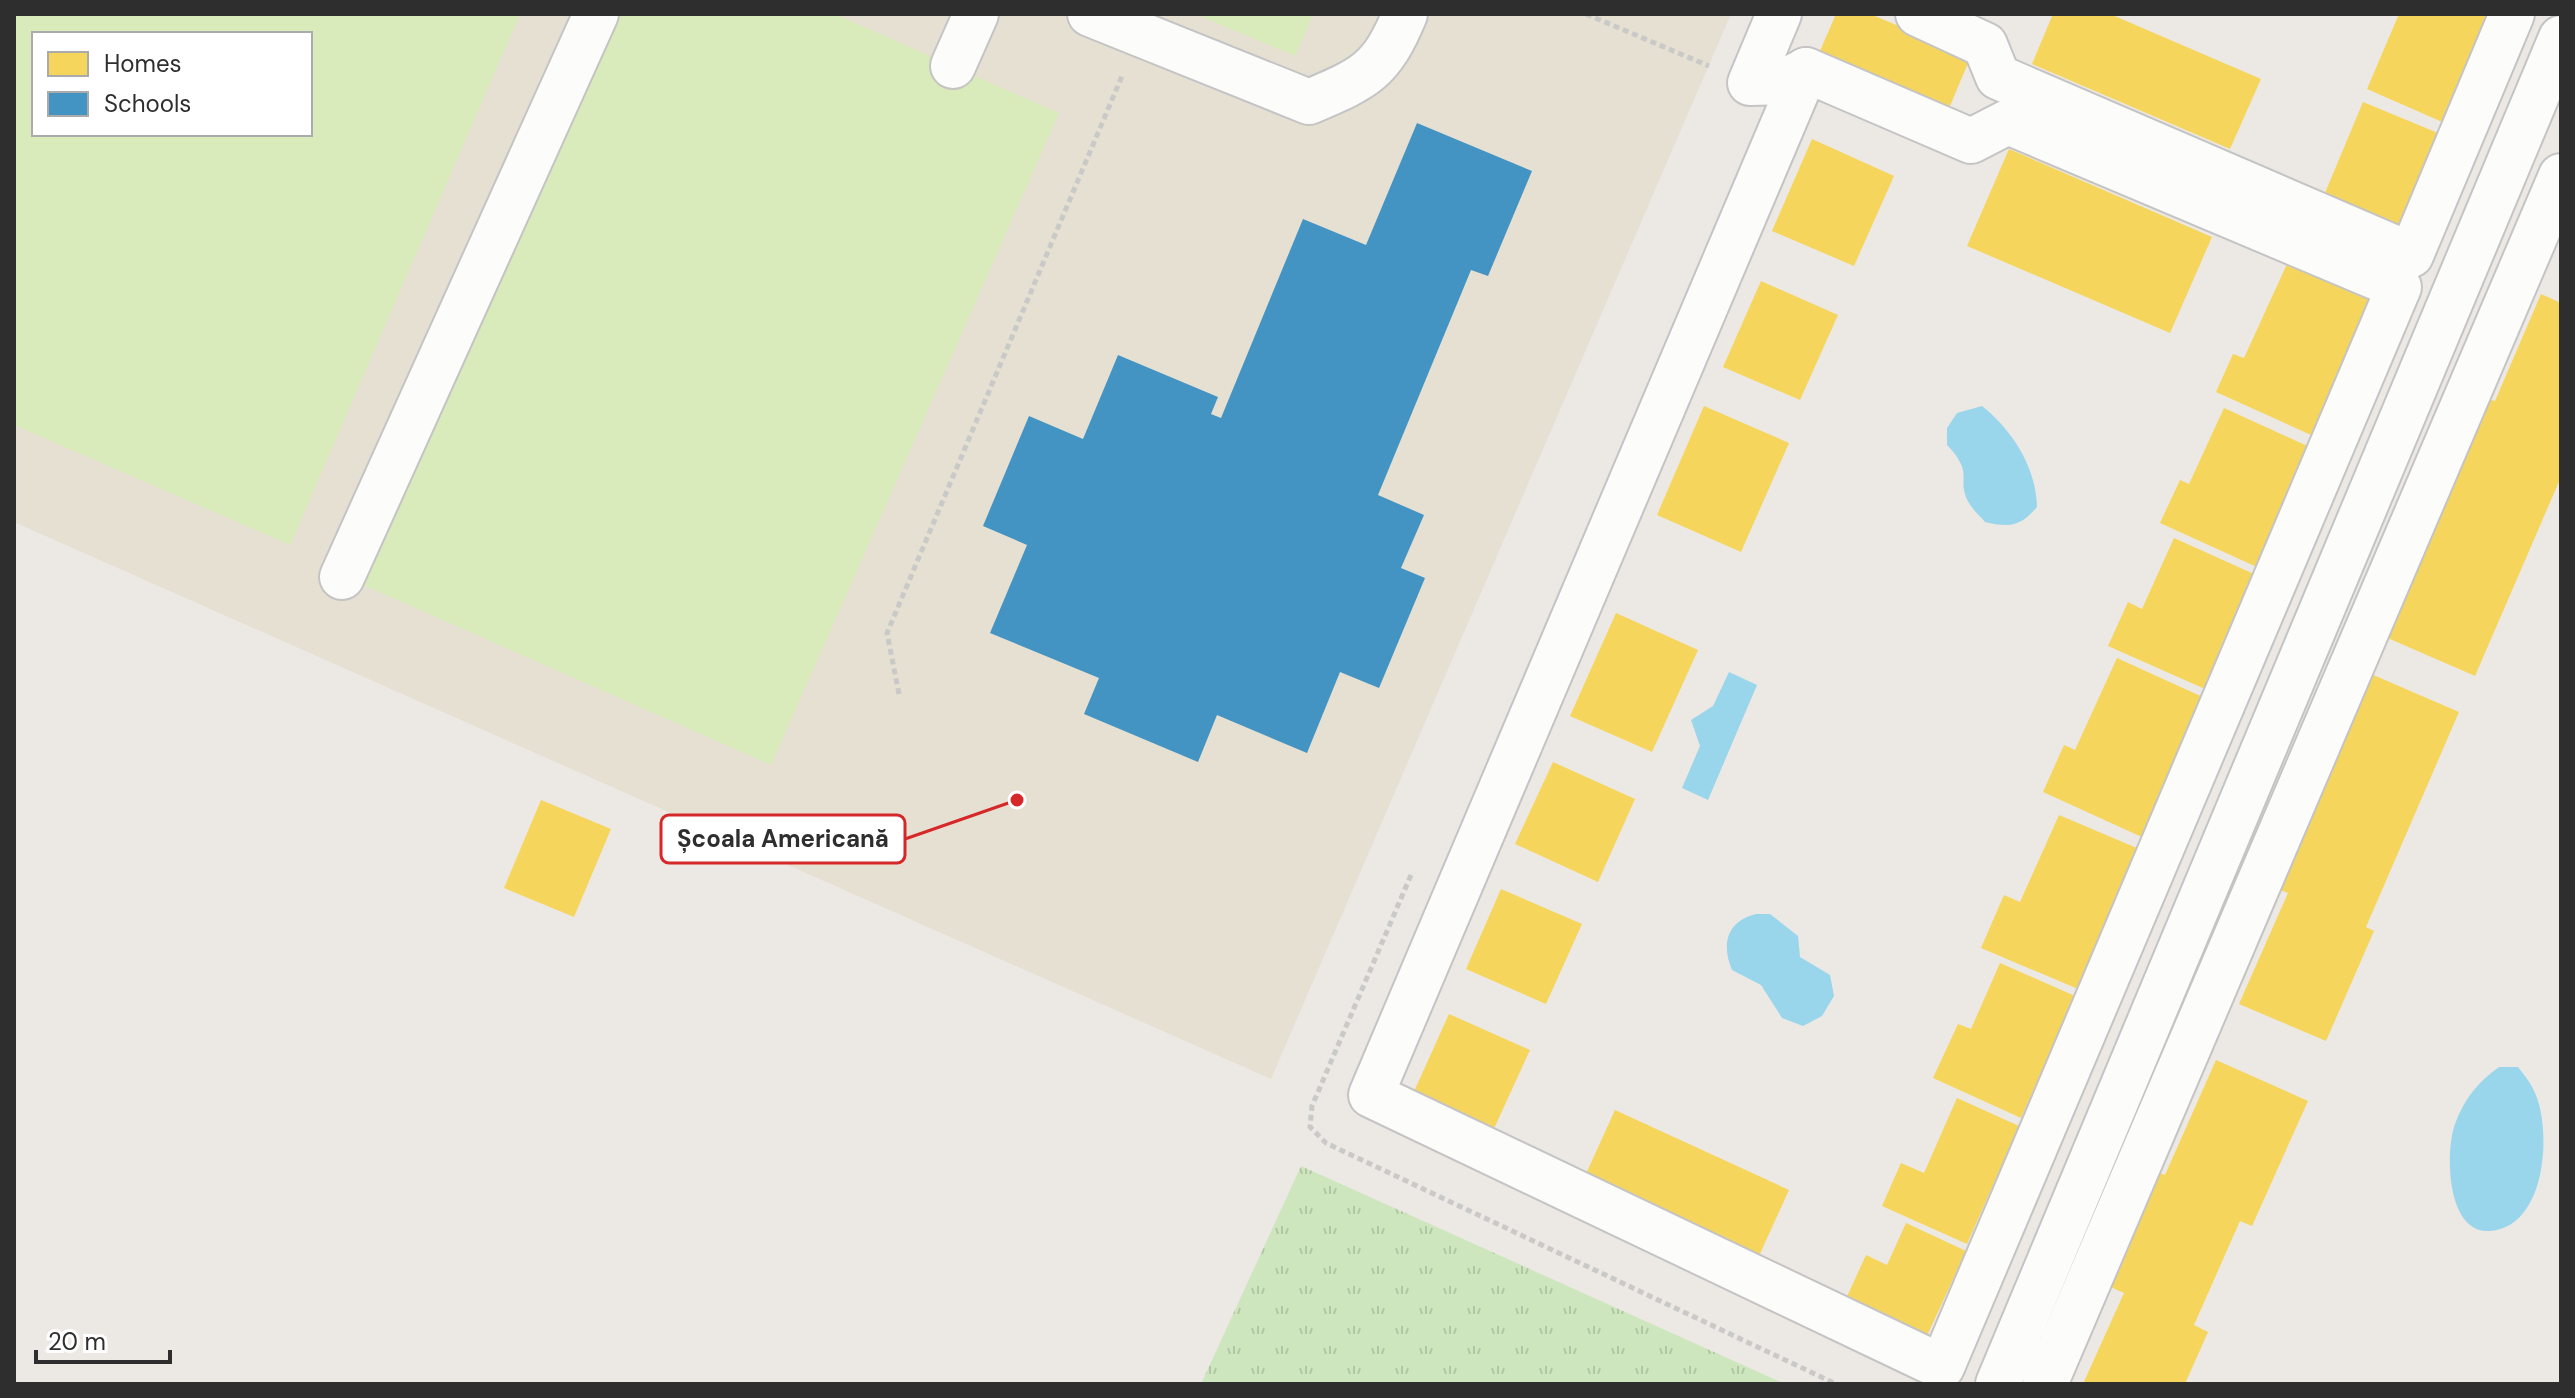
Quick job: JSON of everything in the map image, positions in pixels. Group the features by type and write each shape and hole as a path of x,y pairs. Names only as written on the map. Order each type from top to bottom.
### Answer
{"street":[{"path":"342,577 596,14"},
{"path":"953,66 976,14"},
{"path":"1090,14 1309,102 1358,81 1390,50 1405,14"},
{"path":"1779,14 1750,83 1784,82 1806,70"},
{"path":"1918,14 1985,45 1998,77 2411,255 2512,14"},
{"path":"1998,1384 2561,38"},
{"path":"1806,70 1971,141 2008,122 2399,287 1942,1367 1371,1095 1806,70"},
{"path":"2045,1384 2561,176"}],"path":[{"path":"1586,14 1750,83"},
{"path":"899,694 887,633 1139,35"},
{"path":"1310,1127 1326,1143 1836,1384"}],"shaded area":[{"path":"14,14 1731,14 1271,1079 14,522"}],"green space":[{"path":"14,14 520,14 290,545 14,425"},
{"path":"612,14 835,14 1059,113 771,765 361,584"},
{"path":"1195,14 1313,14 1295,56"},
{"path":"1301,1166 1785,1384 1201,1384"}],"water":[{"path":"1982,406 2013,438 2027,464 2036,492 2037,507 2014,524 1985,522 1975,511 1965,495 1961,463 1947,445 1947,428 1957,413"},
{"path":"1729,672 1757,685 1708,800 1682,788 1700,746 1691,720 1713,706"},
{"path":"1756,914 1770,914 1798,936 1800,957 1830,975 1834,996 1822,1016 1803,1026 1782,1018 1761,985 1732,970 1727,951 1729,935 1738,922"},
{"path":"2499,1067 2518,1067 2537,1098 2543,1156 2533,1197 2523,1214 2508,1226 2490,1231 2475,1228 2457,1206 2452,1189 2450,1153 2455,1124 2467,1099"}],"building: Homes":[{"path":"1836,14 1870,14 1971,56 1947,113 1817,58"},
{"path":"2053,14 2110,14 2261,79 2230,149 2032,64"},
{"path":"2399,14 2503,14 2456,128 2367,89"},
{"path":"2363,102 2450,138 2406,241 2320,205"},
{"path":"1812,139 1894,176 1854,266 1772,231"},
{"path":"2009,149 2212,237 2170,333 1967,246"},
{"path":"2287,264 2371,301 2311,435 2216,392 2233,354 2244,358"},
{"path":"1761,281 1838,315 1800,400 1723,367"},
{"path":"2541,294 2561,303 2561,477 2475,676 2383,636 2485,398 2495,401"},
{"path":"1704,406 1789,443 1741,552 1657,515"},
{"path":"2224,408 2314,449 2259,568 2160,523 2180,480 2189,484"},
{"path":"2174,538 2256,575 2205,689 2108,646 2128,602 2142,609"},
{"path":"1616,613 1698,650 1652,752 1570,716"},
{"path":"2117,658 2207,699 2144,838 2043,792 2064,745 2075,750"},
{"path":"2371,674 2459,712 2366,927 2374,931 2326,1041 2239,1004 2288,893 2278,889"},
{"path":"1553,762 1635,799 1598,882 1515,844"},
{"path":"541,800 611,829 574,917 504,888"},
{"path":"2059,815 2139,849 2078,989 1981,948 2004,895 2020,902"},
{"path":"1501,889 1582,924 1546,1004 1466,969"},
{"path":"2000,963 2075,996 2021,1118 1933,1078 1958,1024 1971,1029"},
{"path":"1449,1014 1530,1050 1492,1133 1412,1096"},
{"path":"2216,1060 2308,1101 2252,1226 2240,1221 2194,1325 2208,1332 2185,1384 2083,1384 2124,1293 2104,1284 2155,1171 2165,1175"},
{"path":"1957,1098 2019,1126 1967,1244 1882,1206 1901,1163 1924,1173"},
{"path":"1615,1110 1789,1190 1754,1267 1580,1187"},
{"path":"1906,1223 1966,1251 1926,1338 1845,1301 1866,1255 1887,1265"}],"building: Schools":[{"path":"1417,123 1532,171 1488,276 1471,270 1378,495 1424,515 1401,568 1425,578 1379,688 1340,672 1307,753 1217,715 1198,762 1084,714 1099,678 990,633 1027,545 983,526 1029,416 1083,439 1118,355 1218,397 1211,414 1221,418 1303,219 1366,245"}],"place":[{"name":"Școala Americană","path":"1017,800"}]}
